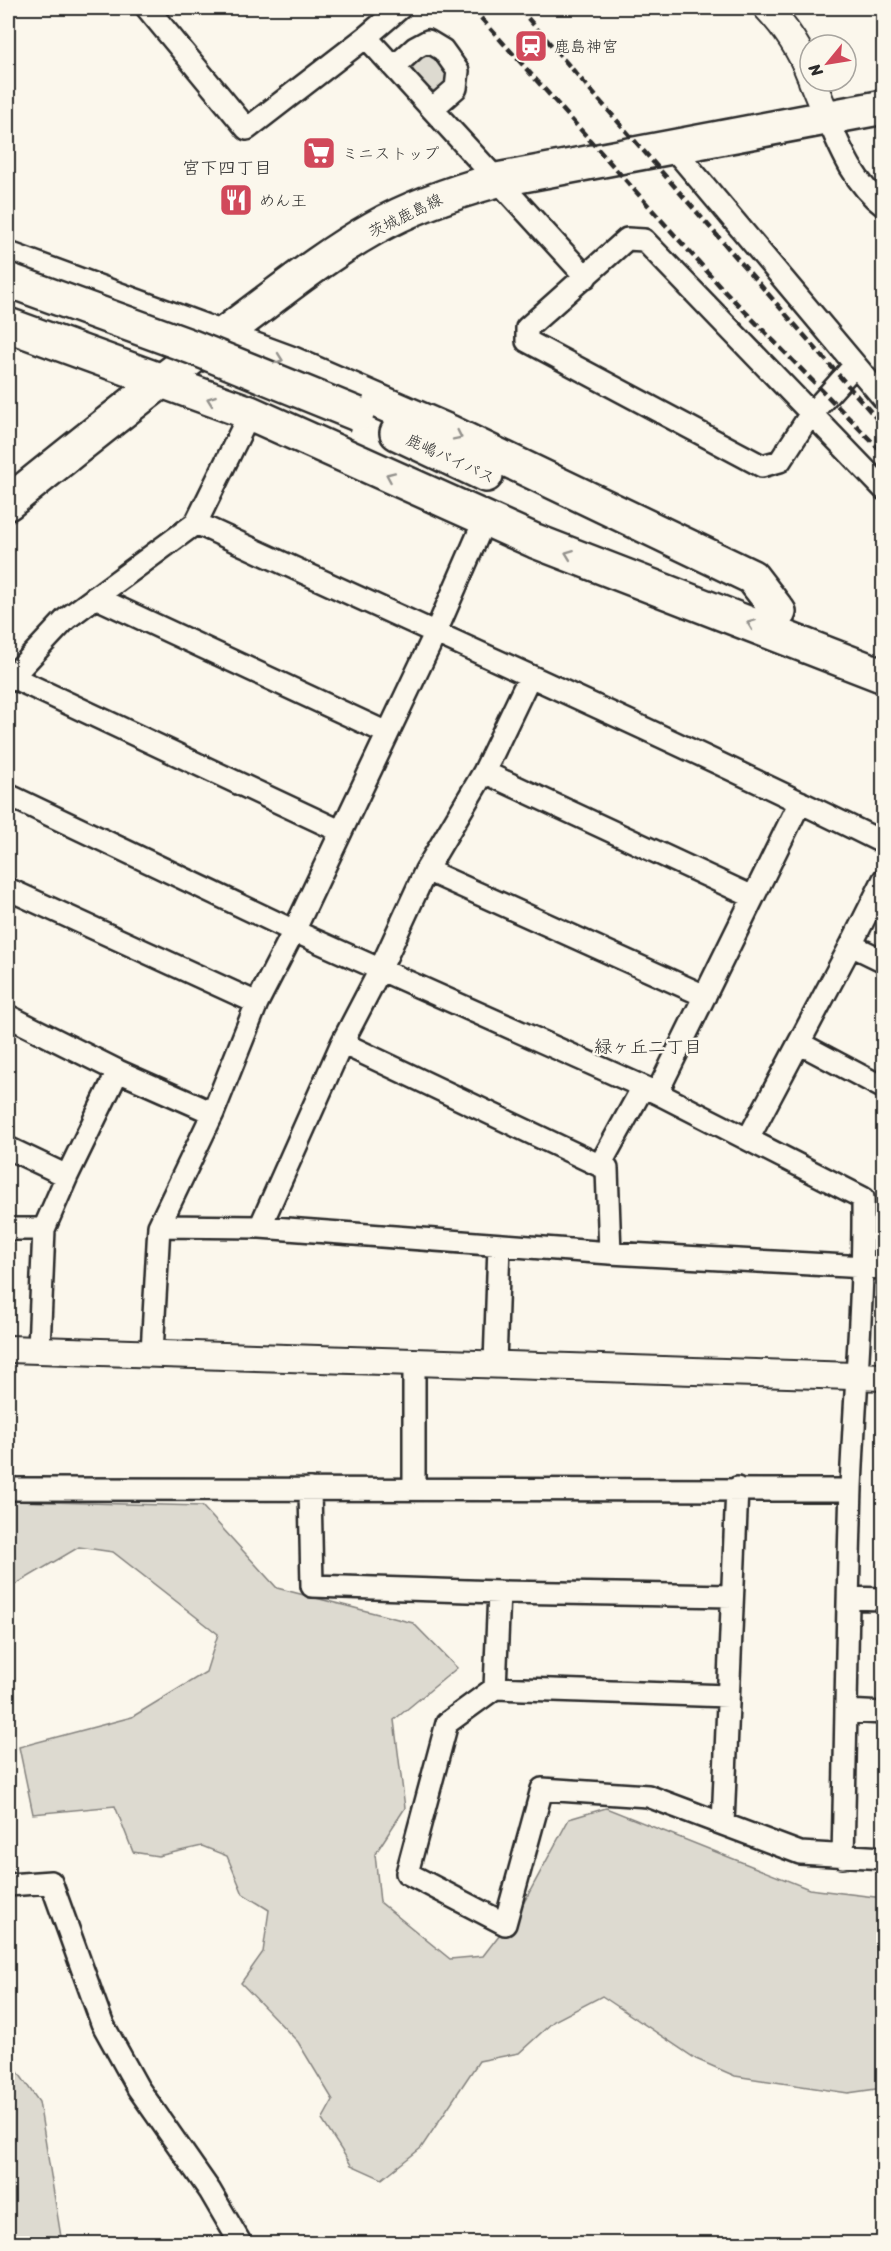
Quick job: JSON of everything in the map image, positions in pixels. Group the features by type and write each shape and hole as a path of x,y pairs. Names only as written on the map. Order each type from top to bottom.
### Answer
{"main road":[{"name":"茨城鹿島線","path":"8,503 161,381 325,259 375,228 419,206 457,191 497,180 884,106"},
{"path":"8,259 290,363 449,432 752,577 779,612"},
{"name":"鹿嶋バイパス","path":"8,280 192,347 357,414 779,612 884,664"},
{"path":"8,325 250,413 535,541 884,676"}],"street":[{"path":"153,10 247,129 400,8"},
{"path":"767,8 798,46"},
{"path":"366,37 586,277"},
{"path":"394,68 415,48 428,41 443,50 458,71 456,88 432,109"},
{"path":"817,93 852,171 871,196 884,206"},
{"path":"673,148 884,399"},
{"path":"854,366 810,414 780,461 762,466 527,340 527,328 627,239 644,240 810,414 884,489"},
{"path":"250,413 196,523 66,619 10,679 340,831"},
{"path":"152,1352 159,1226 213,1113 257,1004 435,634 485,519"},
{"path":"196,523 530,676 884,843"},
{"path":"95,597 387,733"},
{"path":"260,1227 342,1042 380,970 426,870 484,772 530,676"},
{"path":"484,772 753,897"},
{"path":"8,795 294,931 650,1090 863,1198 874,1267 856,1376 851,1490 843,1857"},
{"path":"600,1166 650,1090 705,996 800,802"},
{"path":"426,870 705,996"},
{"path":"748,1139 852,945 884,879"},
{"path":"8,889 257,1004"},
{"path":"852,945 884,961"},
{"path":"8,1016 118,1071 213,1113"},
{"path":"342,1042 607,1169 610,1253"},
{"path":"799,1044 884,1088"},
{"path":"39,1348 44,1229 118,1071"},
{"path":"8,1148 67,1176"},
{"path":"159,1226 260,1227 610,1253 874,1267"},
{"path":"8,1229 44,1229"},
{"path":"495,1364 499,1245"},
{"path":"8,1349 39,1348 884,1377"},
{"path":"414,1361 414,1489"},
{"path":"8,1489 737,1488 851,1490"},
{"path":"723,1824 737,1488"},
{"path":"310,1489 312,1586 732,1596"},
{"path":"495,1688 499,1592"},
{"path":"849,1598 884,1599"},
{"path":"728,1696 495,1688 447,1723 407,1873 505,1924 542,1789 648,1796 800,1853 884,1858"},
{"path":"846,1711 884,1713"},
{"path":"8,1885 51,1882 102,2023 138,2088 210,2191 240,2244"}],"shaded area":[{"path":"432,52 447,68 448,85 437,92 420,81 411,64 417,53"},
{"path":"11,1501 202,1506 277,1588 413,1623 457,1668 394,1720 405,1808 375,1854 380,1902 450,1959 483,1956 523,1904 569,1819 606,1808 809,1889 883,1898 883,2088 848,2093 735,2076 696,2059 602,1996 554,2021 519,2053 479,2061 421,2148 382,2179 351,2165 322,2120 333,2100 298,2042 241,1983 263,1952 269,1910 243,1894 227,1856 202,1846 158,1856 133,1852 115,1806 33,1814 19,1747 132,1717 206,1672 218,1634 113,1552 79,1547 8,1589 8,1503"},
{"path":"8,2058 39,2102 62,2243 8,2243"}],"railway":[{"path":"472,8 721,287 884,454"},
{"path":"519,8 884,427"}],"place":[{"name":"鹿島神宮","path":"531,46"},
{"name":"ミニストップ","path":"319,153"},
{"name":"めん王","path":"236,200"}],"district":[{"name":"宮下四丁目","path":"227,168"},
{"name":"緑ヶ丘二丁目","path":"648,1047"}]}
